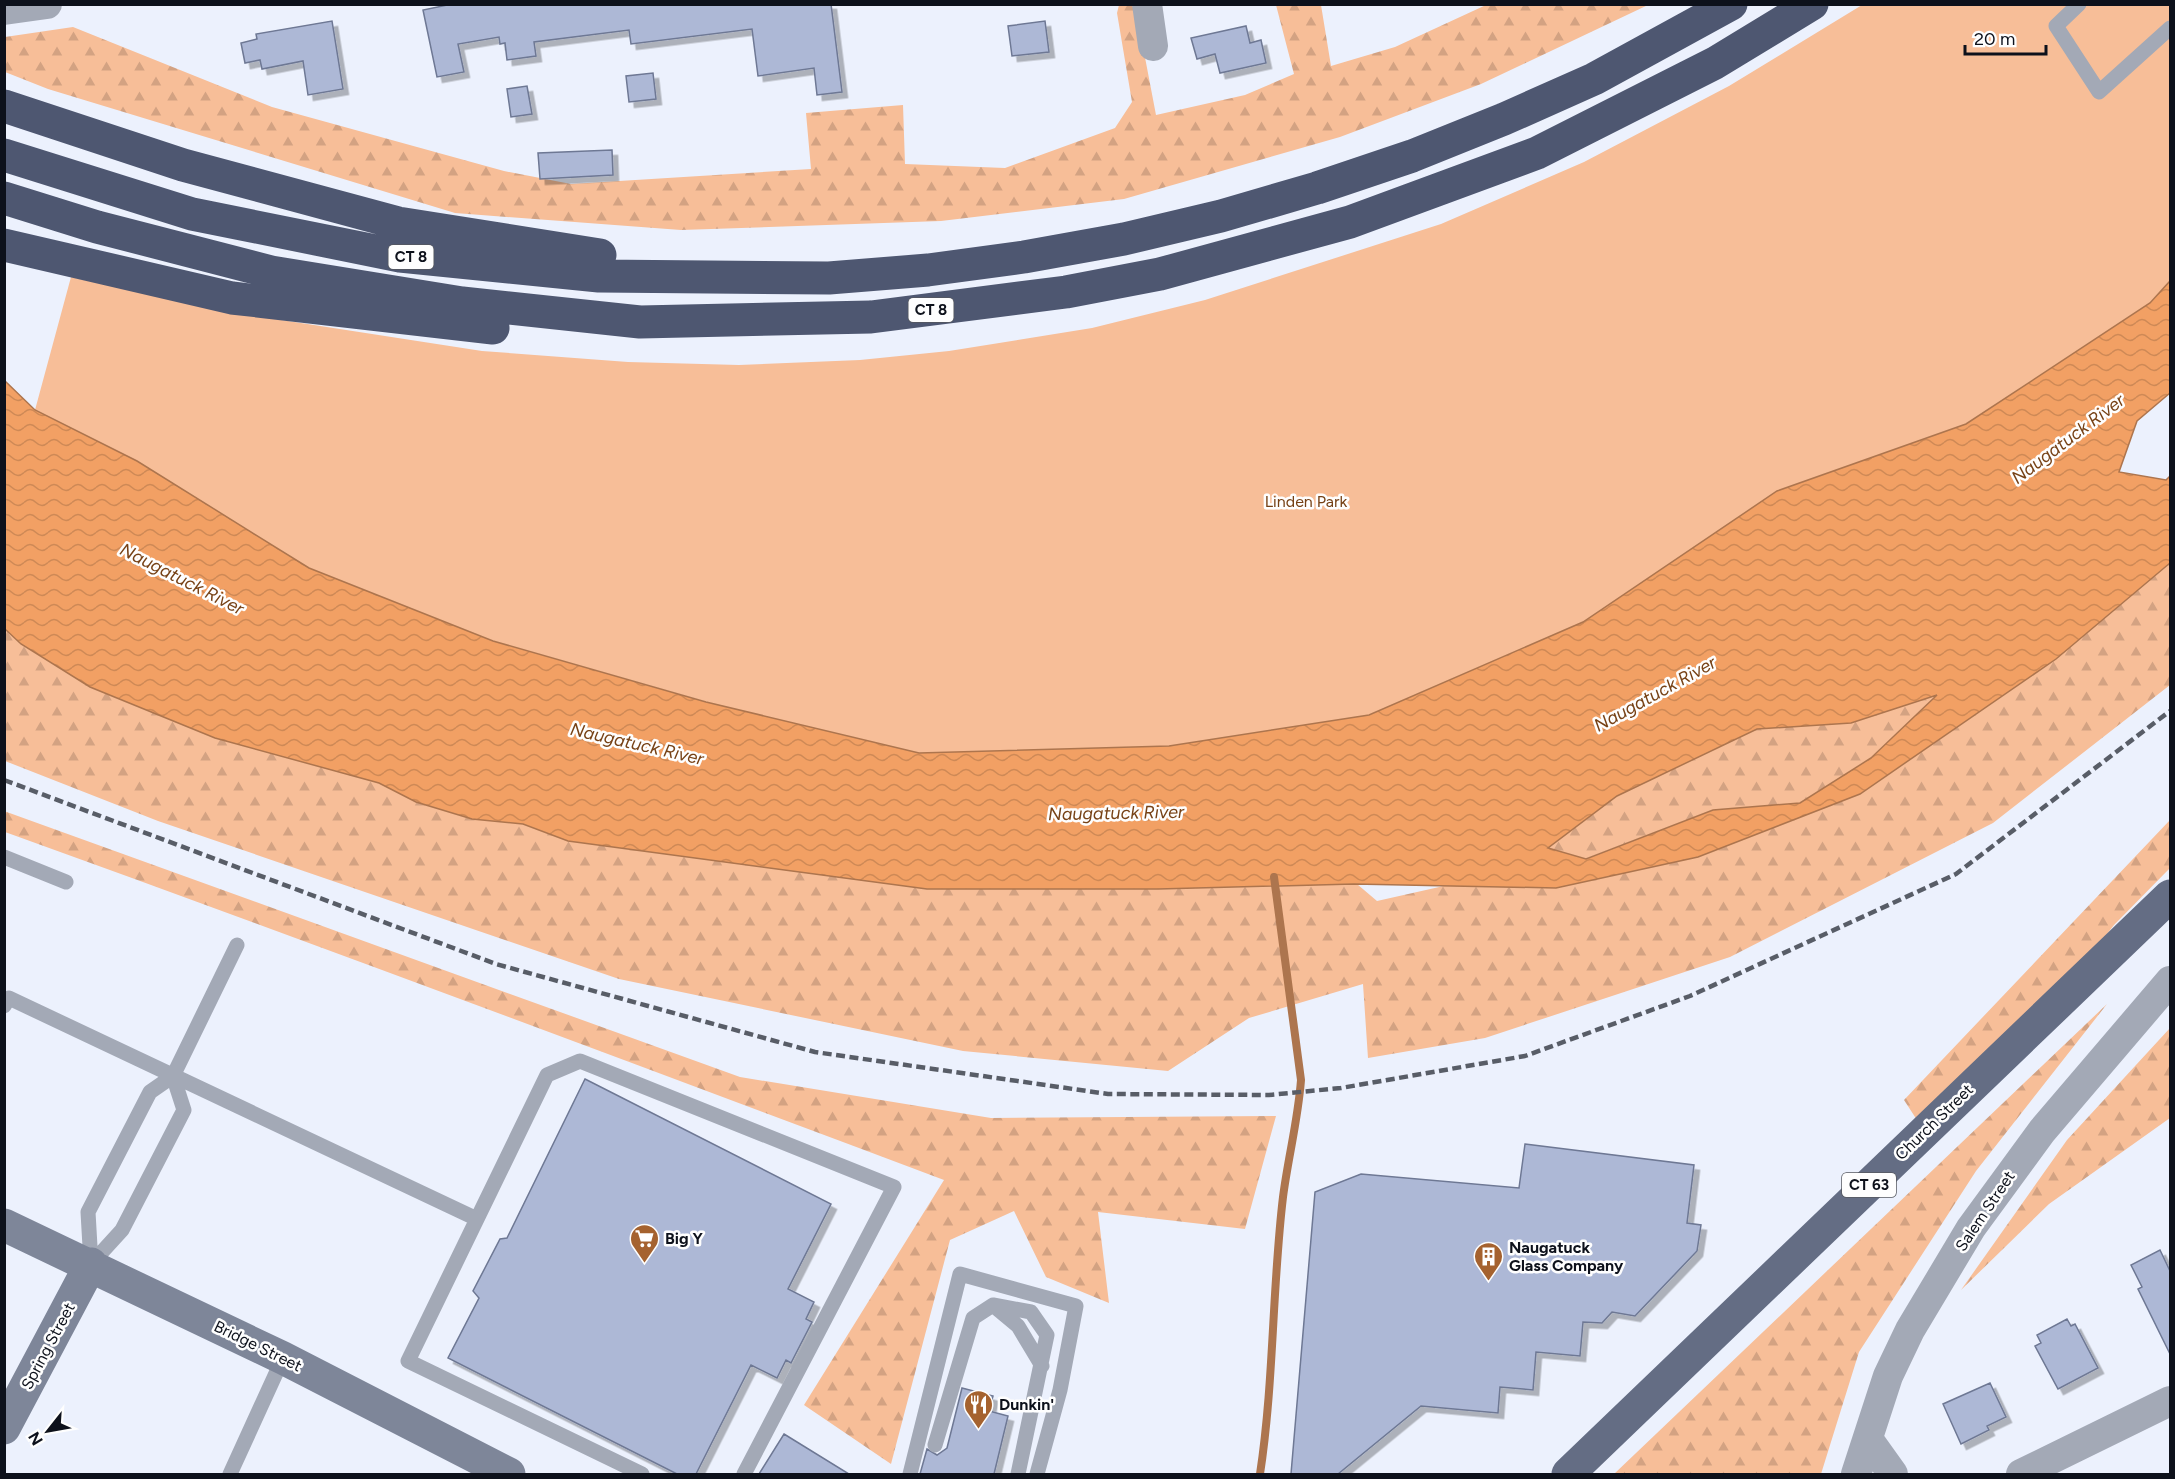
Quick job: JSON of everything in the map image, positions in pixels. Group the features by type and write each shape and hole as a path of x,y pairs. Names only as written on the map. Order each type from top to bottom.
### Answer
{"highway":[{"name":"CT 8","path":"4,155 192,214 400,255 599,276 829,278 928,270 1024,257 1124,239 1221,216 1317,188 1412,156 1594,80 1731,4"},
{"name":"CT 8","path":"4,198 97,227 271,272 462,303 640,322 871,316 1066,292 1160,274 1350,222 1537,153 1715,63 1812,4"},
{"path":"4,106 183,165 398,223 608,257 829,278"},
{"path":"4,245 232,298 416,321 585,336 682,334 871,316"}],"main road":[{"name":"Church Street","path":"1568,1474 2170,896"},
{"name":"Bridge Street","path":"4,1224 283,1358 509,1474"},
{"name":"Spring Street","path":"6,1421 91,1264"}],"street":[{"path":"4,10 47,4"},
{"path":"1147,4 1153,46"},
{"name":"Salem Street","path":"1856,1474 1888,1376 1910,1330 1971,1228 2042,1131 2170,981"},
{"path":"2021,1474 2170,1401"},
{"path":"1868,1439 1893,1474"}],"lane":[{"path":"2079,4 2056,26 2099,92 2170,28"},
{"path":"4,857 66,882"},
{"path":"91,1264 88,1212 150,1092 173,1076 237,945"},
{"path":"4,1006 9,998 477,1219"},
{"path":"642,1474 408,1361 547,1075 580,1061 894,1187 744,1474"},
{"path":"91,1264 122,1230 184,1110 173,1076"},
{"path":"910,1474 960,1274 1076,1306 1060,1390 1037,1474"},
{"path":"935,1445 973,1318 993,1305 1031,1312 1047,1335 1018,1474"},
{"path":"230,1474 283,1358"}],"green space":[{"path":"1119,5 1135,5 1156,115 1245,95 1294,74 1276,5 1321,5 1331,66 1395,47 1486,5 1648,5 1481,84 1340,137 1124,199 941,221 681,230 455,213 48,89 5,72 5,37 73,27 272,107 504,171 571,184 811,169 806,113 903,105 905,164 1005,168 1115,128 1132,102 1117,13"},
{"name":"Linden Park","path":"1862,5 2170,5 2170,281 2150,303 1966,424 1777,491 1583,622 1369,715 1169,746 919,753 721,706 493,641 309,568 137,461 35,410 71,277 230,312 482,351 628,362 739,365 860,360 949,351 1092,328 1205,300 1441,224 1584,162 1729,86"},
{"path":"2170,563 2170,685 1993,823 1730,957 1485,1038 1368,1058 1363,984 1249,1018 1168,1071 963,1051 619,979 158,821 5,761 4,626 380,783 416,802 472,819 523,824 568,841 665,854 1324,856 1377,901 1497,874 1556,888 1698,857 1860,794 2056,659"},
{"path":"1938,694 1871,758 1800,803 1713,810 1585,859 1547,848 1617,796 1757,728 1851,723"},
{"path":"4,811 740,1077 991,1118 1276,1116 1245,1229 1098,1212 1109,1303 1046,1277 1014,1211 950,1240 891,1464 804,1405 944,1180 5,832"},
{"path":"2170,820 2170,868 2103,939 1917,1120 1904,1100"},
{"path":"2107,1004 1976,1171 1859,1352 1821,1474 1614,1474"},
{"path":"2170,1028 2170,1118 2049,1204 1961,1290 2067,1140"}],"water":[{"name":"Naugatuck River","path":"2170,281 2170,393 2137,421 2119,472 2166,480 2170,476 2170,563 2056,659 1860,794 1698,857 1556,888 1354,884 1158,889 927,889 568,841 523,824 472,819 416,802 379,783 215,738 90,687 21,644 5,629 5,381 35,410 137,461 309,568 493,641 706,702 919,753 1169,746 1369,715 1583,622 1777,491 1966,424 2150,303","holes":["1937,695 1871,758 1800,803 1713,810 1586,859 1548,848 1617,796 1757,729 1851,723"]}],"building":[{"path":"452,4 831,4 842,92 817,95 814,68 758,76 752,29 631,44 629,30 534,42 536,56 507,60 505,43 500,44 499,37 458,44 464,72 437,77 423,10"},
{"path":"332,21 343,89 308,95 303,61 262,69 260,60 245,63 241,43 257,39 256,34"},
{"path":"1045,21 1049,52 1012,56 1008,26"},
{"path":"1246,26 1250,43 1261,40 1266,63 1220,73 1215,54 1197,59 1191,38"},
{"path":"653,73 656,99 629,102 626,76"},
{"path":"527,86 532,114 511,117 507,89"},
{"path":"612,150 613,175 540,179 538,153"},
{"name":"Big Y","path":"585,1079 831,1204 788,1289 814,1302 806,1319 812,1322 791,1363 786,1360 777,1378 751,1365 696,1474 677,1474 448,1358 479,1298 473,1291 500,1239 507,1238"},
{"name":"Naugatuck Glass Company","path":"1525,1144 1694,1165 1687,1223 1701,1225 1697,1251 1635,1316 1612,1312 1602,1323 1583,1322 1580,1356 1536,1352 1533,1390 1500,1387 1498,1413 1421,1406 1338,1474 1291,1474 1315,1192 1361,1174 1519,1188"},
{"path":"2160,1250 2170,1271 2170,1354 2138,1289 2142,1287 2131,1265"},
{"path":"2067,1319 2071,1326 2075,1324 2098,1368 2058,1389 2035,1346 2041,1343 2037,1335"},
{"path":"1990,1383 2006,1417 1987,1426 1989,1430 1961,1444 1943,1404"},
{"name":"Dunkin'","path":"962,1388 993,1396 989,1411 1008,1416 994,1474 920,1474 927,1449 937,1455 947,1448"},
{"path":"784,1434 849,1474 759,1474"}],"waterway":[{"path":"1260,1474 1268,1405 1283,1197 1301,1080 1274,877"}],"railway":[{"path":"4,780 496,964 815,1052 1108,1094 1269,1095 1341,1088 1525,1056 1690,996 1956,874 2170,711"}],"place":[{"name":"Big Y","path":"644,1264"},
{"name":"Naugatuck Glass Company","path":"1488,1282"},
{"name":"Dunkin'","path":"978,1430"}]}
